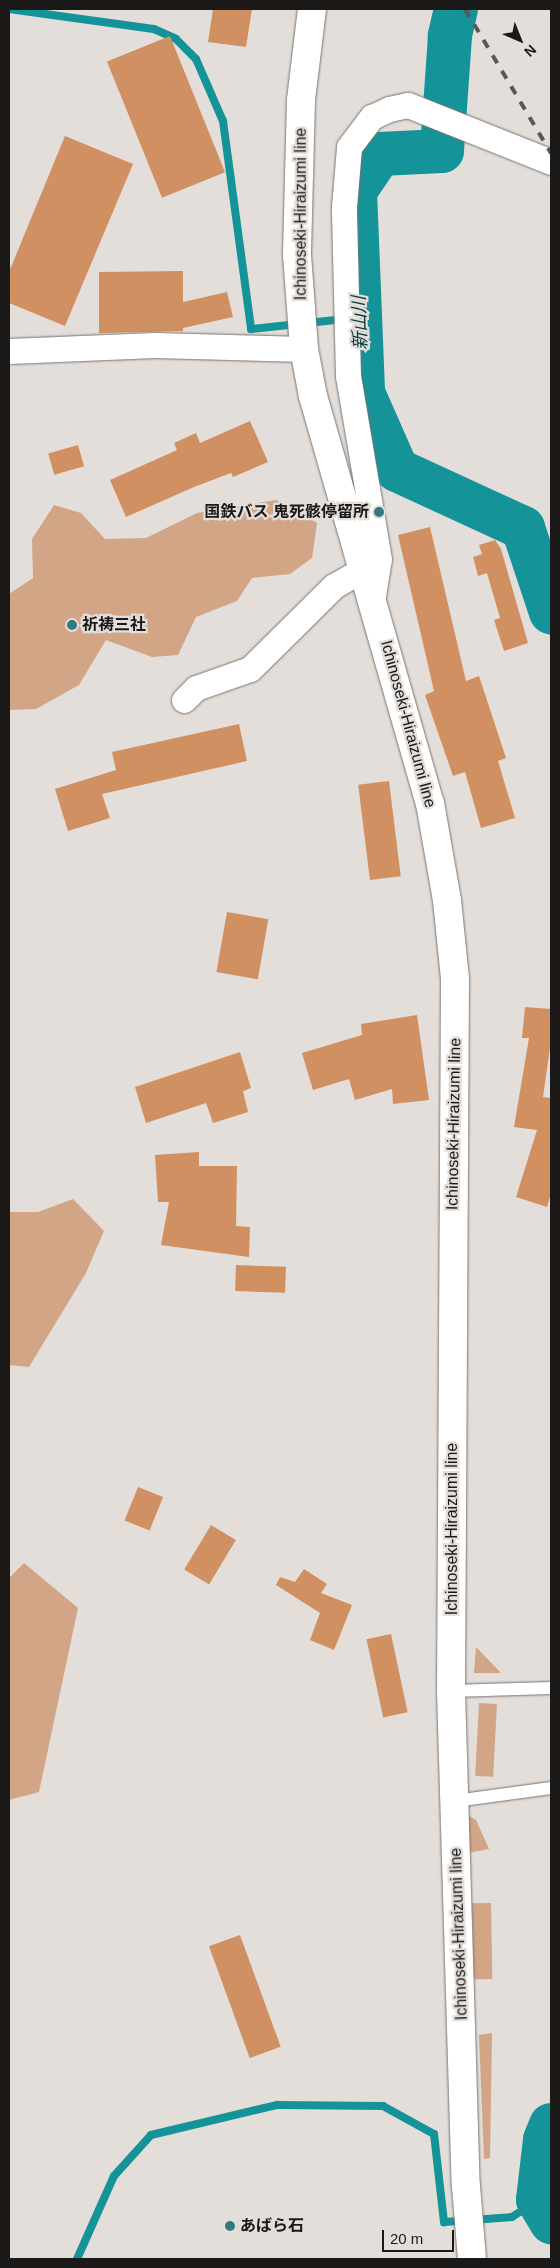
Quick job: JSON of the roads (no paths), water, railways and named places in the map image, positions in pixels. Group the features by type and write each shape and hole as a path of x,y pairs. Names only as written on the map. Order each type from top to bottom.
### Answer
{"main road":[{"name":"Ichinoseki-Hiraizumi line","path":"312,9 301,100 299,168 297,255 304,349 313,396 363,569 373,596 430,803 448,900 455,980 451,1691 466,2186 472,2259"}],"street":[{"path":"373,596 379,559 348,376 344,207 350,147 372,117 389,109 408,105 551,162"},
{"path":"9,351 155,345 304,349"},
{"path":"184,700 196,688 250,670 334,586 363,569"}],"lane":[{"path":"451,1691 551,1688"},
{"path":"455,1801 551,1788"}],"waterway":[{"path":"9,9 154,29 176,39 196,59 223,121 251,329 344,319"},
{"name":"新山川","path":"456,9 450,36 442,151 380,154 355,191 363,393 397,470 523,528 551,612"},
{"path":"77,2259 114,2176 151,2135 277,2105 383,2106 434,2134 444,2222 512,2217 538,2200"},
{"name":"新山川","path":"551,2125 545,2140 538,2200 551,2222"}],"railway":[{"path":"465,9 551,153"}],"place":[{"name":"国鉄バス 鬼死骸停留所","path":"379,512"},
{"name":"祈祷三社","path":"72,625"},
{"name":"あばら石","path":"230,2226"}]}
